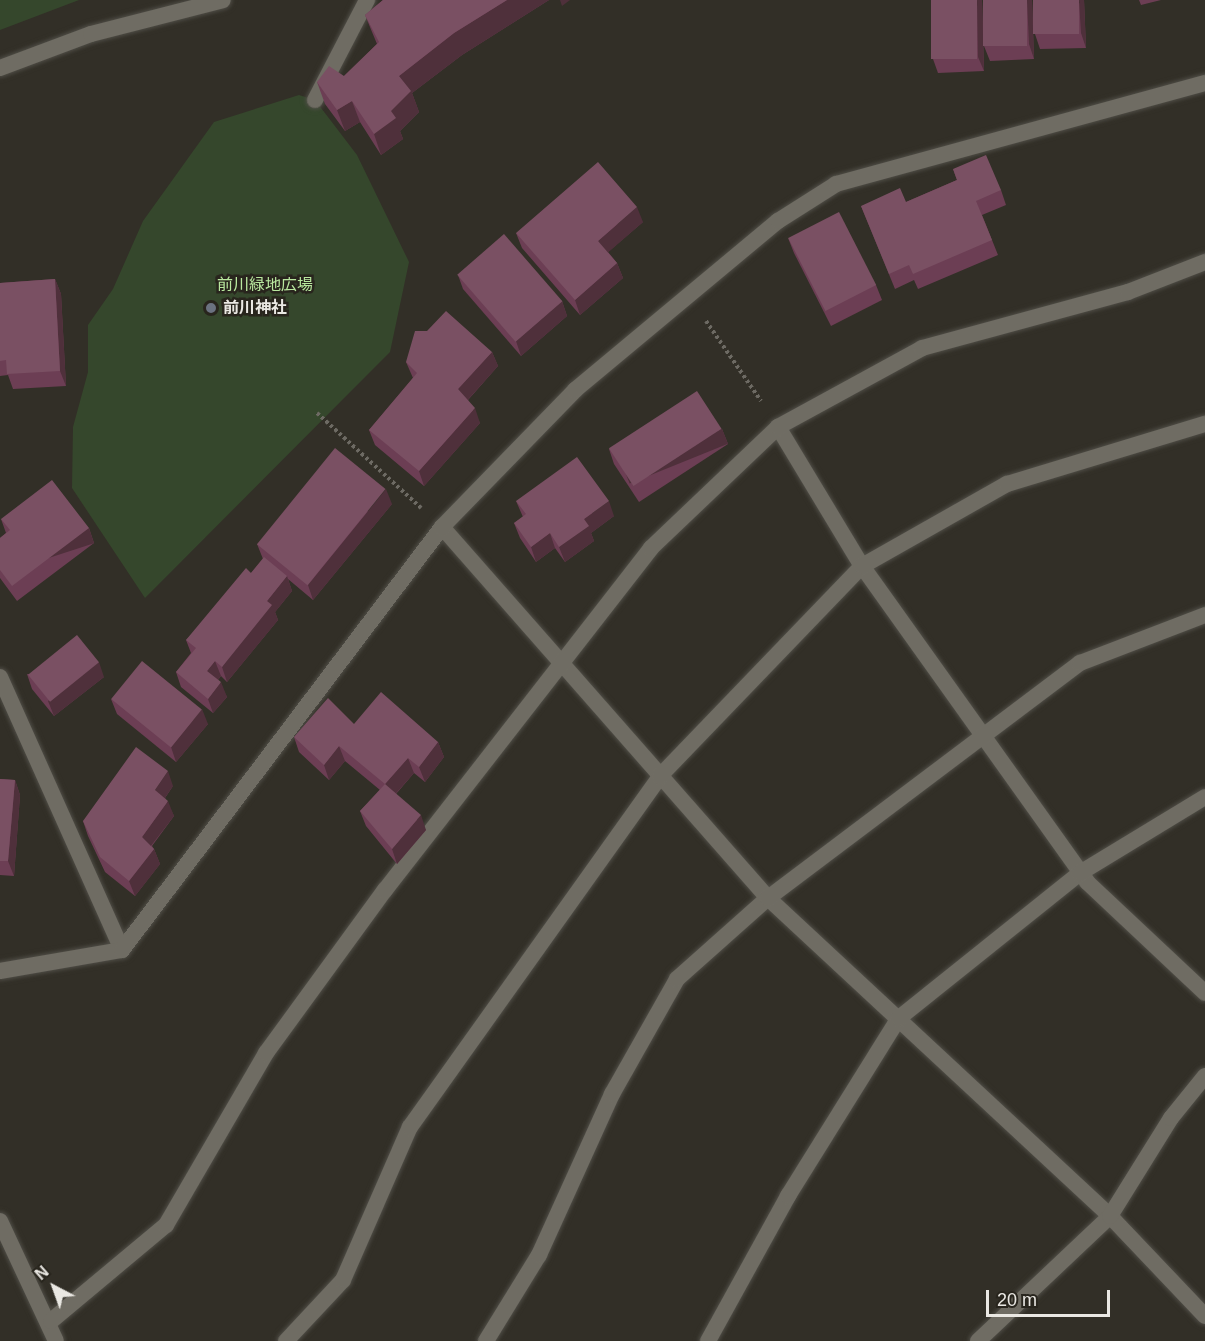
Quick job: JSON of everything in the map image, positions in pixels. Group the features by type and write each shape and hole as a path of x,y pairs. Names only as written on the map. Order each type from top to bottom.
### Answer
{"street":[{"path":"0,68 91,34 223,0"},
{"path":"315,100 367,0"},
{"path":"0,971 122,950 442,527 575,390 778,221 836,184 1205,83"},
{"path":"51,1321 166,1225 266,1053 651,548 778,427 922,348 1128,292 1205,262"},
{"path":"286,1341 343,1280 411,1127 660,776 862,566 1007,484 1205,424"},
{"path":"778,427 862,566 980,736 1080,873 1205,993"},
{"path":"442,527 560,667 768,898 1110,1216 1205,1316"},
{"path":"486,1341 539,1255 612,1094 677,979 768,898 980,736 1080,663 1205,615"},
{"path":"0,677 122,950"},
{"path":"708,1341 788,1196 899,1018 1080,873 1205,797"},
{"path":"978,1341 1110,1216 1171,1118 1205,1076"},
{"path":"0,1221 51,1321 56,1341"}],"path":[{"path":"688,294 778,427"},
{"path":"317,413 442,527"}],"green space":[{"path":"0,0 79,0 0,30"},
{"name":"前川緑地広場","path":"299,95 315,100 357,155 409,262 390,352 145,598 72,488 73,427 88,372 88,325 113,289 143,221 214,122"}],"building":[{"path":"383,0 507,0 454,33 399,76 411,91 391,111 396,118 374,134 352,101 337,110 317,82 329,66 344,76 379,42 365,15"},
{"path":"931,0 977,0 977,59 931,59"},
{"path":"983,0 1027,0 1027,46 983,46"},
{"path":"1033,0 1079,0 1079,34 1033,34"},
{"path":"986,155 1001,190 976,201 992,240 913,274 909,265 889,274 861,206 900,188 906,202 957,180 953,169"},
{"path":"598,162 637,207 598,241 617,263 575,300 516,233"},
{"path":"839,212 876,285 825,311 788,238"},
{"path":"504,234 562,301 516,342 457,275"},
{"path":"55,279 60,371 7,374 6,360 0,361 0,283"},
{"path":"446,311 492,352 458,389 475,408 419,471 369,430 417,373 406,362 415,331 427,331"},
{"path":"697,391 722,429 633,486 609,448"},
{"path":"335,448 386,489 307,585 257,544"},
{"path":"577,457 609,501 584,519 589,526 559,547 550,533 531,547 514,523 526,514 516,501"},
{"path":"52,480 89,528 12,586 0,570 0,538 10,530 1,519"},
{"path":"264,557 287,576 267,601 272,605 222,667 215,661 207,671 221,682 208,699 176,672 196,648 186,640 246,568 251,573"},
{"path":"77,635 99,662 50,702 28,675"},
{"path":"142,661 202,709 171,748 111,699"},
{"path":"381,692 438,742 419,767 408,758 385,784 339,746 324,765 294,737 328,698 354,724"},
{"path":"136,747 168,771 155,790 168,801 142,837 154,849 129,881 100,857 83,821"},
{"path":"0,779 15,780 8,861 0,861"},
{"path":"385,784 421,815 392,849 360,811"}],"place":[{"name":"前川神社","path":"211,308"}]}
